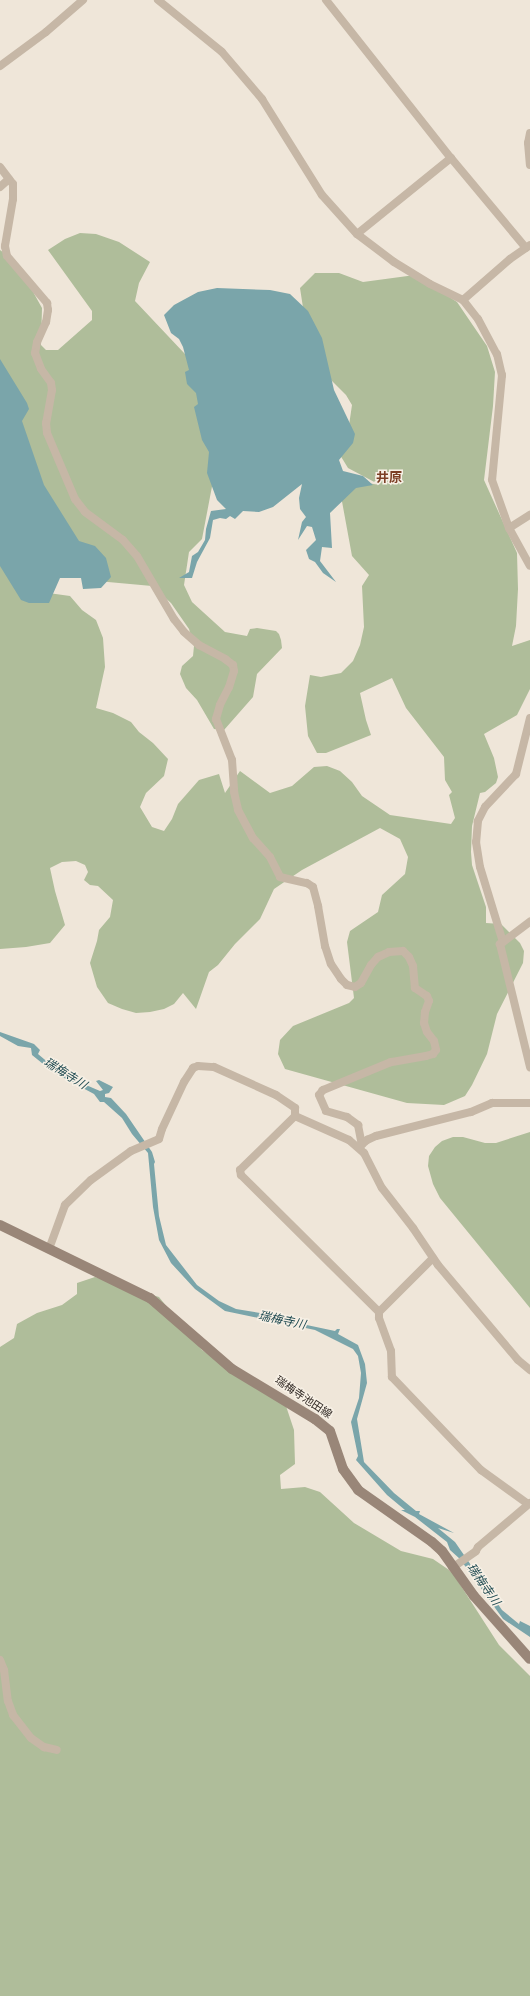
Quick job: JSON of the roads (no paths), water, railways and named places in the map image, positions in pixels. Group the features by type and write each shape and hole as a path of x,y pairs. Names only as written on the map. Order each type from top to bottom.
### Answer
{"main road":[{"name":"瑞梅寺池田線","path":"0,1225 150,1298 232,1369 315,1419 330,1431 343,1468 358,1490 432,1542 442,1551 452,1568 474,1596 530,1659"}],"street":[{"path":"0,66 46,32 83,0"},
{"path":"158,0 222,52 262,99 322,194 357,234 394,262 430,284 462,300 469,306 481,324 501,365 502,375 499,423 492,480 509,528 530,566"},
{"path":"326,0 451,158 528,246 462,300"},
{"path":"530,133 528,143 530,165"},
{"path":"357,234 451,158"},
{"path":"0,166 13,184 13,199 5,246 7,256 47,303 48,310 46,322 37,342 35,352 41,369 51,383 52,390 46,423 47,433 75,499 85,512 123,540 137,556 174,619 184,632 199,644 233,665 234,671 229,687 220,705 216,719 232,760 234,792 238,810 253,838 270,857 280,877 307,883 313,887 325,946 331,964 341,979 347,985 355,987 361,983 371,965 378,957 389,952 403,951 409,957 413,966 415,988 427,996 429,1001 425,1012 424,1023 427,1032 434,1041 436,1050 433,1054 391,1062 323,1090 319,1095 326,1111 347,1117 358,1125 361,1146 382,1188 409,1223 433,1258 518,1360 530,1370"},
{"path":"0,187 9,179"},
{"path":"509,528 530,515"},
{"path":"530,718 516,774 484,807 478,821 476,842 480,867 502,942 500,944 530,1067"},
{"path":"502,942 530,922"},
{"path":"49,1248 64,1205 91,1180 136,1149 159,1139 162,1129 184,1082 193,1068 198,1066 214,1067 276,1095 295,1108 295,1116 240,1170 241,1175 379,1312"},
{"path":"361,1146 376,1136 471,1112 492,1103 530,1103"},
{"path":"295,1116 361,1146"},
{"path":"433,1258 379,1312 378,1318 391,1351 392,1377 481,1470 529,1503 472,1554 452,1568"},
{"path":"0,1660 4,1670 8,1701 13,1715 31,1738 44,1747 57,1750"}],"water":[{"path":"217,288 270,290 290,294 308,311 322,338 334,390 355,434 353,443 339,460 343,471 363,476 373,485 356,488 330,513 332,548 322,547 320,561 336,582 323,573 315,562 309,559 306,550 316,540 312,527 307,526 298,540 302,522 306,517 300,509 299,498 302,484 273,507 259,512 243,511 235,519 230,516 226,519 220,518 213,520 210,538 197,562 192,578 179,578 189,572 192,556 198,552 205,540 206,529 211,511 226,509 217,500 207,473 209,452 202,440 194,407 198,404 196,393 187,384 185,372 189,370 183,347 179,339 171,333 164,315 174,305 198,292"},
{"path":"0,359 27,403 29,409 22,421 44,485 79,541 95,546 106,558 111,577 101,588 83,589 81,578 60,578 49,603 29,603 21,600 0,566"},
{"name":"瑞梅寺川","path":"0,1032 34,1044 40,1050 38,1054 57,1070 71,1078 84,1080 83,1082 86,1085 100,1091 103,1090 96,1081 99,1080 113,1087 109,1093 105,1094 105,1097 111,1098 126,1114 152,1152 155,1162 159,1216 166,1245 197,1285 219,1301 236,1309 260,1313 270,1312 276,1314 269,1317 335,1331 340,1329 338,1334 358,1345 365,1364 367,1383 357,1419 364,1462 394,1493 416,1511 420,1511 419,1514 454,1533 438,1528 455,1542 502,1610 519,1624 520,1621 530,1626 530,1637 503,1619 460,1559 450,1550 447,1542 415,1517 401,1510 405,1510 387,1495 356,1460 358,1456 351,1422 359,1398 361,1373 358,1356 353,1349 315,1330 225,1311 195,1289 171,1263 159,1240 153,1207 148,1153 132,1134 122,1118 104,1102 100,1102 94,1094 53,1072 32,1055 31,1048 18,1046 0,1036"}],"district":[{"name":"井原","path":"389,478"}]}
